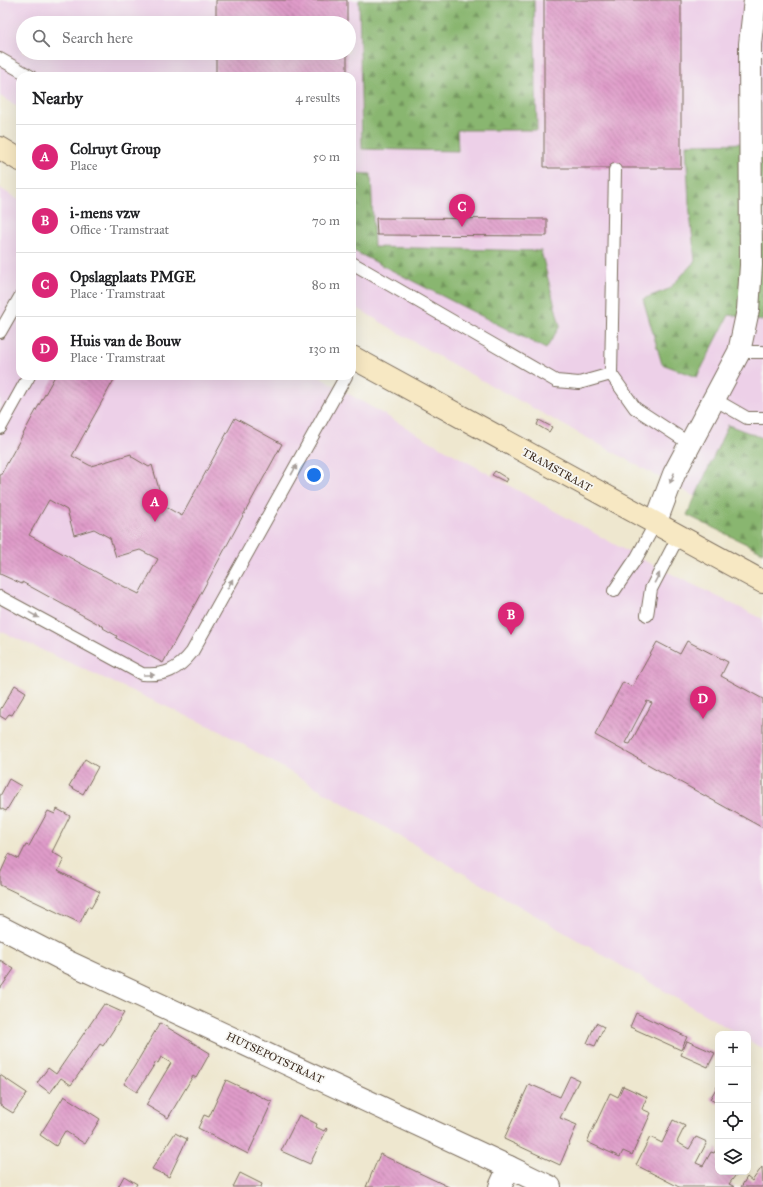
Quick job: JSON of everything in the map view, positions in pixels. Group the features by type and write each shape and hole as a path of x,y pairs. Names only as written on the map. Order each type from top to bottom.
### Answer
{"main road":[{"path":"0,148 16,158"},
{"name":"TRAMSTRAAT","path":"356,367 763,582"}],"street":[{"path":"655,524 674,474 739,352 748,310 751,265 750,44 755,0"},
{"name":"HUTSEPOTSTRAAT","path":"0,927 66,961 509,1166 550,1187"},
{"path":"500,1187 509,1166"}],"lane":[{"path":"0,59 23,72"},
{"path":"615,170 611,374 635,408 690,444"},
{"path":"356,265 556,381 579,383 611,374"},
{"path":"0,332 16,304"},
{"path":"739,352 763,352"},
{"path":"0,428 27,380"},
{"path":"0,597 142,674 163,674 175,669 184,662 192,652 342,380"},
{"path":"714,399 747,418 763,418"},
{"path":"614,591 637,557 655,524"},
{"path":"648,615 651,589 678,536"}],"shaded area":[{"path":"0,0 763,0 763,534 443,359 356,307 356,72 16,72 16,106 0,96"},
{"path":"0,188 16,198 16,380 325,380 428,440 637,557 763,619 763,1049 751,1042 751,1031 733,1031 220,731 0,631"}],"green space":[{"path":"359,0 534,0 537,130 457,130 458,151 362,149"},
{"path":"763,143 763,321 729,315 697,377 662,364 643,299 669,289 695,261 689,203 686,144"},
{"path":"356,173 371,174 374,247 541,251 560,326 546,349 356,252"},
{"path":"728,425 763,438 763,552 687,515"}],"building":[{"path":"216,0 347,0 347,16 216,16"},
{"path":"544,0 681,0 681,168 544,167"},
{"path":"216,60 347,60 347,72 216,72"},
{"path":"376,218 547,219 547,236 377,235"},
{"path":"53,380 114,380 72,456 91,466 131,454 132,457 149,467 152,465 164,506 182,516 235,418 282,444 163,663 116,638 117,636 103,628 104,627 22,582 22,584 0,574 0,476","holes":["49,500 67,510 74,535 94,529 110,538 116,557 140,550 158,559 139,594 29,535"]},
{"path":"539,420 552,427 549,432 537,425"},
{"path":"495,471 508,479 506,482 492,475"},
{"path":"687,641 728,662 721,676 763,699 763,828 595,735 623,682 632,687 657,642 680,654","holes":["647,701 652,703 630,744 625,743"]},
{"path":"15,685 26,692 12,715 9,714 5,719 0,716 0,710"},
{"path":"85,759 98,767 83,794 69,786"},
{"path":"9,779 21,786 6,811 0,808 0,796"},
{"path":"57,809 70,816 52,852 64,859 58,871 100,892 91,908 88,906 80,923 0,885 0,874 9,854 19,859 26,845 29,846 48,811 55,814"},
{"path":"0,960 14,969 0,989"},
{"path":"104,1004 124,1013 103,1046 100,1044 71,1085 61,1078 50,1093 37,1083 48,1068 56,1074"},
{"path":"636,1013 687,1037 681,1050 630,1027"},
{"path":"160,1023 210,1053 196,1078 193,1076 168,1118 146,1105 171,1063 161,1057 158,1063 156,1062 137,1092 124,1084"},
{"path":"596,1023 604,1027 595,1046 587,1043"},
{"path":"687,1041 715,1053 708,1067 681,1055"},
{"path":"0,1075 27,1093 13,1113 0,1105"},
{"path":"570,1076 579,1080 560,1118 577,1125 560,1165 504,1139 529,1084 560,1097"},
{"path":"226,1080 272,1102 248,1154 198,1128 204,1115 209,1117"},
{"path":"623,1086 647,1097 642,1109 651,1113 632,1155 623,1151 620,1157 587,1142 610,1093 618,1097"},
{"path":"715,1090 715,1102 710,1099"},
{"path":"64,1096 100,1119 85,1144 65,1131 56,1146 40,1135"},
{"path":"299,1115 317,1124 316,1127 324,1131 326,1128 327,1129 310,1164 281,1151"},
{"path":"673,1120 685,1126 677,1142 689,1149 696,1137 707,1142 696,1163 703,1166 711,1152 714,1153 715,1152 715,1175 736,1175 729,1184 735,1187 679,1187 636,1165 650,1137 662,1143"},
{"path":"175,1133 187,1139 169,1177 152,1169"},
{"path":"380,1154 411,1169 449,1187 366,1187"},
{"path":"762,1167 762,1187 741,1187 747,1177 752,1181"},
{"path":"240,1173 262,1184 261,1187 233,1187"},
{"path":"124,1176 137,1184 135,1187 118,1187"}],"place":[{"name":"Opslagplaats PMGE","path":"462,227"},
{"name":"Colruyt Group","path":"155,522"},
{"name":"i-mens vzw","path":"511,635"},
{"name":"Huis van de Bouw","path":"703,719"}]}
